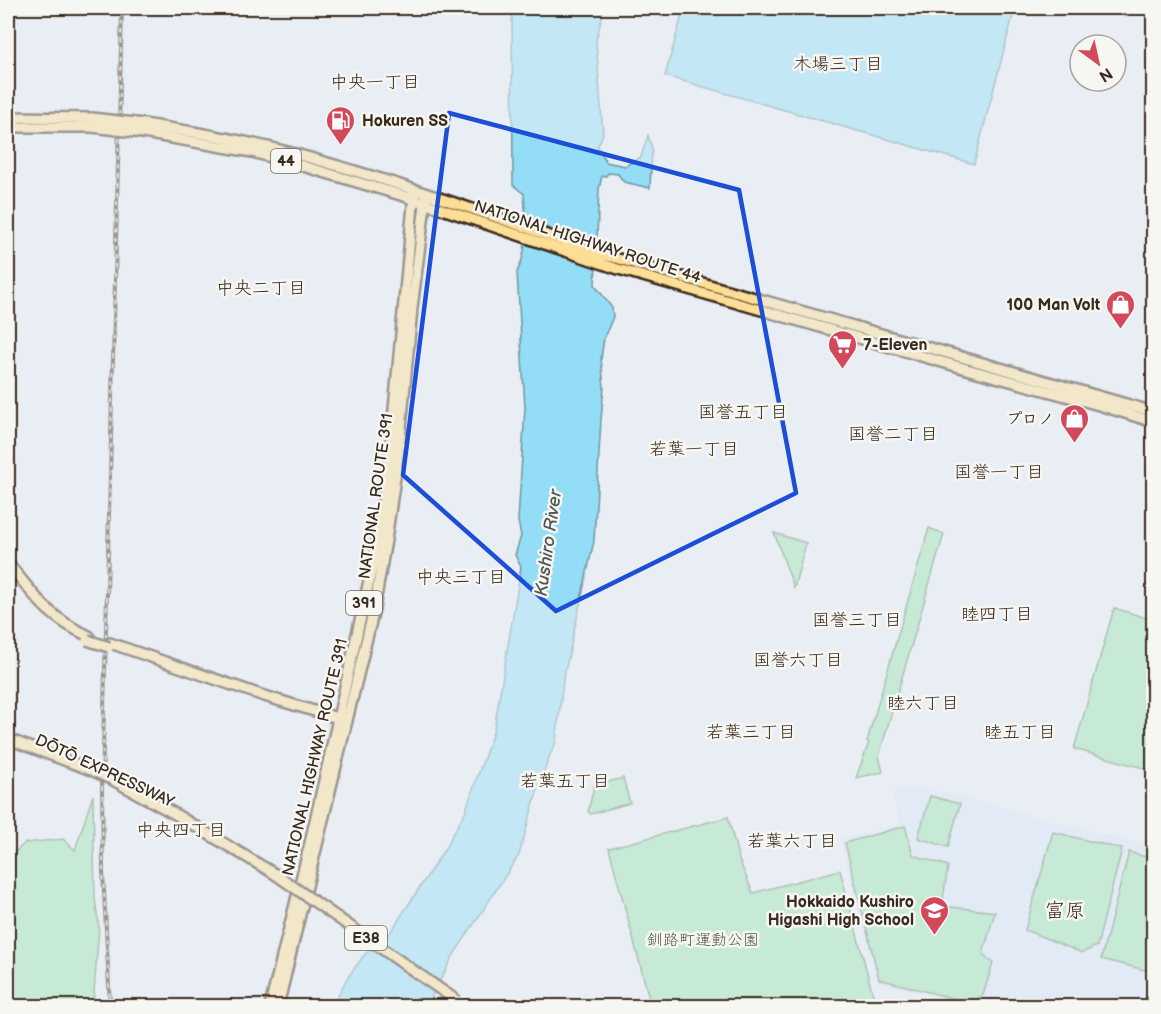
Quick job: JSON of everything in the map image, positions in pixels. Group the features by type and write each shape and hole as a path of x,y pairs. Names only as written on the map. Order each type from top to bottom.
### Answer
{"highway":[{"name":"NATIONAL HIGHWAY ROUTE 44","path":"8,117 144,128 252,152 414,195 600,259 970,370 1154,422"},
{"name":"NATIONAL HIGHWAY ROUTE 44","path":"8,127 92,123"},
{"name":"NATIONAL HIGHWAY ROUTE 391","path":"270,1006 375,554 388,464 414,195"},
{"name":"NATIONAL ROUTE 391","path":"278,1006 374,609 399,450 412,308 426,199"},
{"name":"NATIONAL HIGHWAY ROUTE 44","path":"600,259 1154,412"},
{"path":"8,563 46,609 62,623 88,638"},
{"path":"8,569 52,620 68,632 348,722"},
{"path":"8,733 43,747 69,761"},
{"name":"DŌTŌ EXPRESSWAY","path":"8,739 69,761 90,773"},
{"name":"DŌTŌ EXPRESSWAY","path":"8,744 90,773 175,814 274,876 458,1005"}],"highlighted area":[{"path":"449,113 739,190 796,493 556,611 403,475"}],"shaded area":[{"path":"927,788 1153,847 1153,1006 972,1006 877,982 840,839 899,825 892,791"}],"green space":[{"path":"929,528 944,534 879,756 883,772 856,778 869,742 867,741"},
{"path":"774,533 806,543 794,588"},
{"path":"1114,608 1153,620 1154,763 1151,770 1074,749"},
{"path":"623,778 630,803 591,814 588,812 594,786"},
{"path":"93,795 95,898 99,927 93,1006 8,1006 8,858 25,843 63,839 75,850"},
{"path":"930,796 960,804 948,847 918,838"},
{"name":"釧路町運動公園","path":"728,817 739,860 753,893 840,870 876,1006 651,1006 609,848"},
{"path":"905,826 913,855 948,866 942,906 995,912 983,954 993,963 983,995 970,1003 879,979 845,843"},
{"path":"1053,832 1122,849 1097,946 1082,953 1025,930"},
{"path":"1129,852 1153,859 1153,972 1101,959"}],"water":[{"name":"Kushiro River","path":"512,8 602,8 603,13 596,40 603,134 598,146 606,162 625,166 641,157 648,135 652,148 650,188 624,182 618,174 608,173 602,176 599,189 595,285 612,308 613,317 604,338 601,359 604,387 594,541 563,681 556,742 534,802 519,855 453,956 427,1006 333,1006 346,980 364,955 390,933 444,850 465,812 494,729 521,567 515,555 521,536 518,521 525,408 517,272 525,244 526,224 524,194 513,185"},
{"path":"684,8 1015,8 974,164 665,76"}],"railway":[{"path":"110,1006 103,872 102,788 122,8"}],"place":[{"name":"Hokuren SS","path":"341,146"},
{"name":"100 Man Volt","path":"1121,330"},
{"name":"7-Eleven","path":"842,370"},
{"name":"プロノ","path":"1075,444"},
{"name":"Hokkaido Kushiro Higashi High School","path":"935,936"}],"district":[{"name":"木場三丁目","path":"838,64"},
{"name":"中央一丁目","path":"375,82"},
{"name":"中央二丁目","path":"261,288"},
{"name":"国誉五丁目","path":"743,412"},
{"name":"国誉二丁目","path":"893,434"},
{"name":"若葉一丁目","path":"694,449"},
{"name":"国誉一丁目","path":"999,472"},
{"name":"中央三丁目","path":"461,577"},
{"name":"睦四丁目","path":"997,614"},
{"name":"国誉三丁目","path":"857,620"},
{"name":"国誉六丁目","path":"798,660"},
{"name":"睦六丁目","path":"923,703"},
{"name":"若葉三丁目","path":"751,732"},
{"name":"睦五丁目","path":"1020,732"},
{"name":"若葉五丁目","path":"565,781"},
{"name":"中央四丁目","path":"181,830"},
{"name":"若葉六丁目","path":"792,841"},
{"name":"富原","path":"1065,910"}]}
